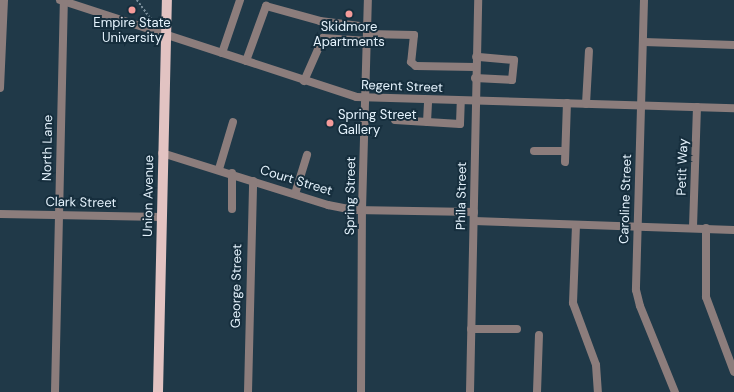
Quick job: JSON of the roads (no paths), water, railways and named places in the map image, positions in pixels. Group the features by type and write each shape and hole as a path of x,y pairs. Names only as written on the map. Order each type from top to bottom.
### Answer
{"main road":[{"name":"Union Avenue","path":"158,392 162,153 167,0"}],"street":[{"path":"0,88 4,0"},
{"path":"222,53 240,0"},
{"path":"277,9 280,0"},
{"name":"Spring Street","path":"361,392 362,210 368,0"},
{"name":"Phila Street","path":"470,392 476,101 475,67 478,0"},
{"name":"Caroline Street","path":"644,0 636,290 640,306 675,392"},
{"name":"Regent Street","path":"62,1 166,30 222,53 304,81 365,98 734,108"},
{"name":"North Lane","path":"55,392 62,1"},
{"path":"246,61 264,8 270,6 368,34"},
{"path":"304,81 320,40 323,38 368,34 414,36 411,62 416,66 475,67"},
{"path":"644,42 734,45"},
{"path":"586,104 589,51"},
{"path":"476,58 514,60 512,80 476,78"},
{"path":"427,122 428,100"},
{"path":"395,120 460,124 461,101"},
{"path":"565,162 567,103"},
{"name":"Petit Way","path":"693,227 697,107"},
{"path":"219,169 233,122"},
{"path":"534,151 565,151"},
{"name":"Court Street","path":"162,153 219,169 328,205 362,210 474,212"},
{"path":"294,194 308,155"},
{"path":"232,174 232,209"},
{"name":"George Street","path":"248,392 253,181"},
{"name":"Clark Street","path":"0,214 162,217"},
{"path":"474,221 576,225 637,225 734,230"},
{"path":"576,225 573,303 596,365 598,392"},
{"path":"706,228 706,297 734,372"},
{"path":"471,329 517,329"},
{"path":"537,392 539,335"}],"place":[{"name":"Empire State University","path":"132,10"},
{"name":"Skidmore Apartments","path":"349,14"},
{"name":"Spring Street Gallery","path":"330,123"}]}
